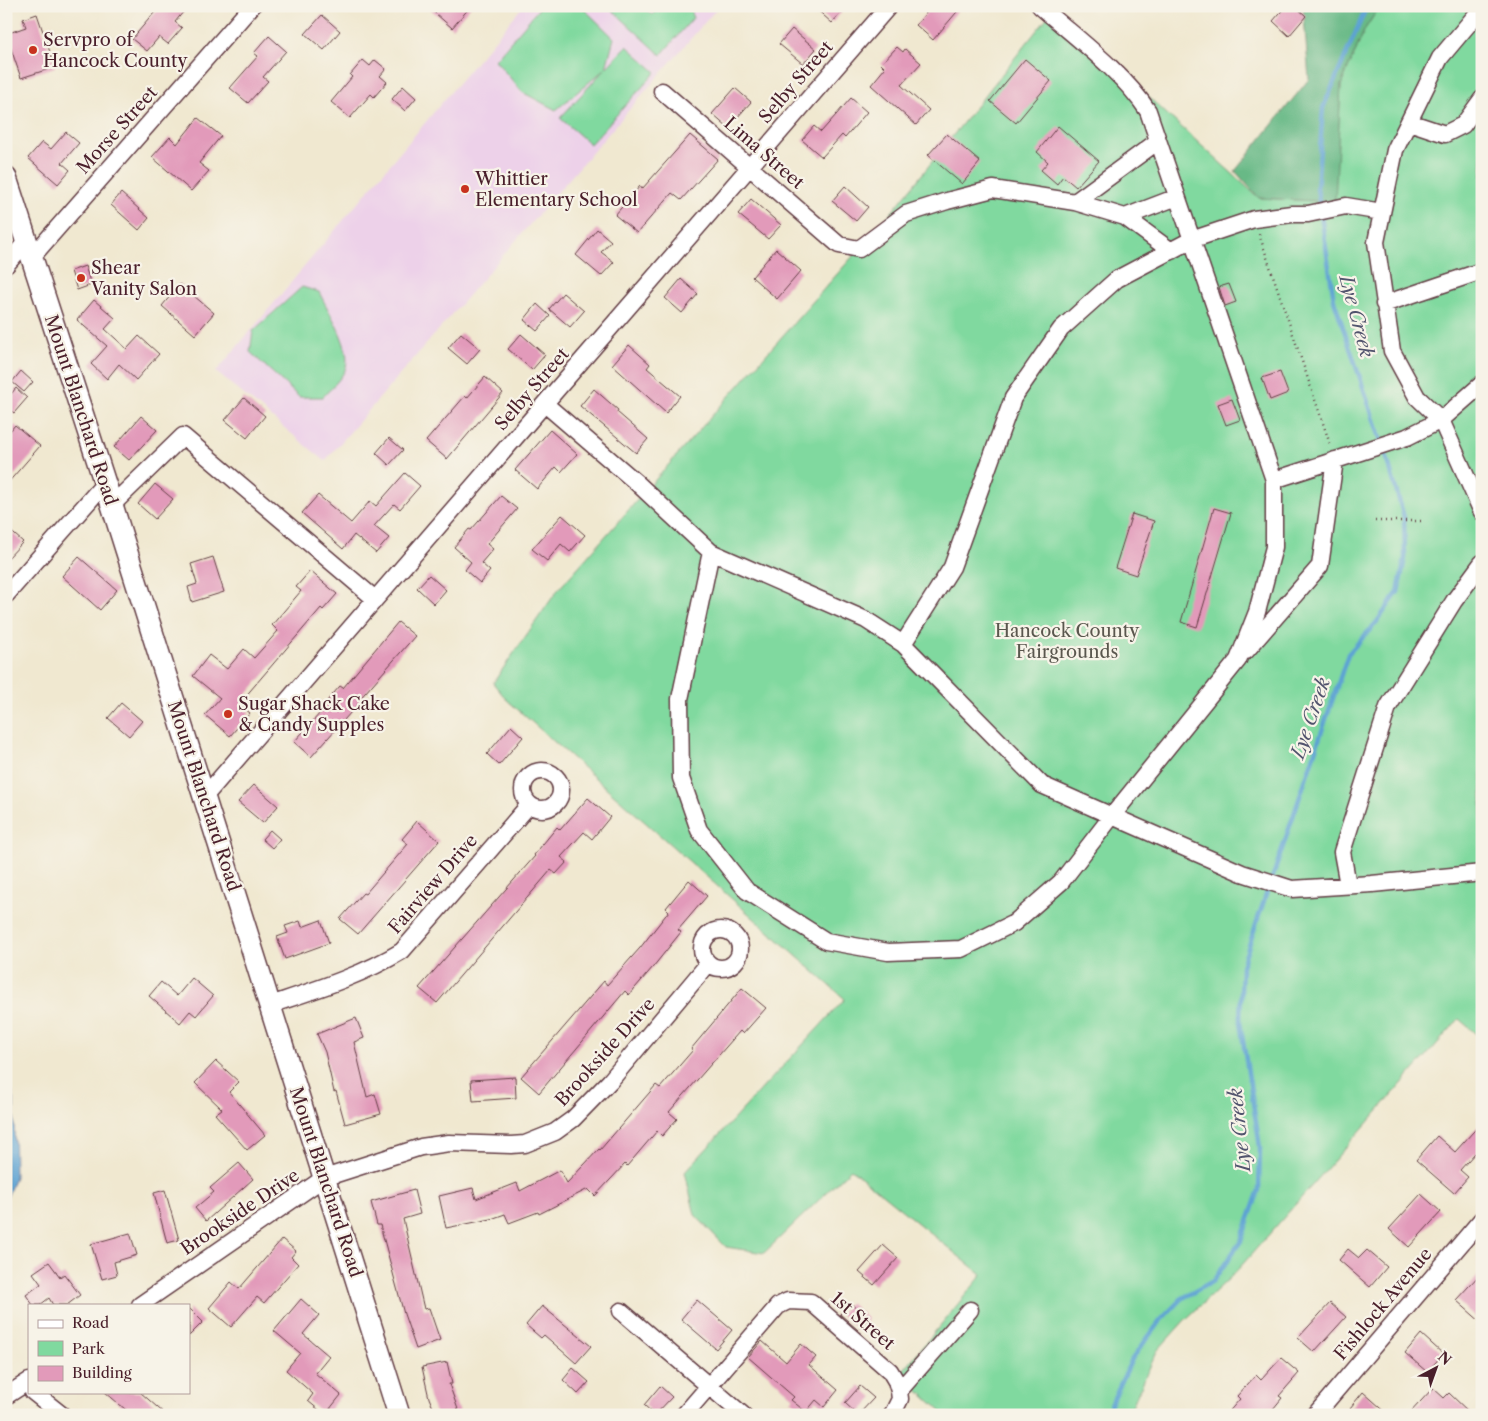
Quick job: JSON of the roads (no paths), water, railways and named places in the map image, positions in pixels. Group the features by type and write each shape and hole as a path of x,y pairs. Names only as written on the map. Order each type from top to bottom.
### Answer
{"main road":[{"name":"Mount Blanchard Road","path":"6,178 112,506 399,1415"}],"street":[{"name":"Morse Street","path":"6,265 29,250 252,6"},
{"name":"Selby Street","path":"204,797 889,6"},
{"path":"1040,6 1124,81 1138,96 1148,111 1274,480 1274,547 1257,612 1238,660"},
{"path":"1482,8 1440,58 1395,150 1376,242 1392,351 1417,398 1442,420 1482,512"},
{"name":"Lima Street","path":"662,91 839,245 860,249 906,214 947,200 993,189 1076,202"},
{"path":"1409,122 1445,134 1463,125 1482,99"},
{"path":"1076,202 1158,141"},
{"path":"1124,217 1177,197"},
{"path":"1076,202 1124,217 1171,251"},
{"path":"903,644 952,567 1012,398 1061,329 1117,279 1192,240 1254,219 1308,214 1346,206 1382,212"},
{"path":"1384,304 1482,271"},
{"path":"1274,480 1407,437 1442,420 1482,384"},
{"path":"545,404 637,483 712,552 866,620 903,644 1042,785 1242,873 1292,889 1482,873"},
{"path":"112,506 183,436 375,599"},
{"path":"712,552 680,699 681,778 699,830 747,891 826,942 888,952 961,948 1014,923 1061,882 1238,660 1320,566 1335,460"},
{"path":"6,595 104,484"},
{"path":"1348,885 1342,852 1388,707 1454,601 1482,563"},
{"name":"Fairview Drive","path":"270,1005 378,966 402,951 529,805"},
{"name":"Brookside Drive","path":"141,1304 324,1178 421,1147 449,1143 525,1144 555,1132 573,1119 610,1081 708,964"},
{"name":"Fishlock Avenue","path":"1315,1415 1482,1219"},
{"name":"1st Street","path":"710,1386 778,1306 788,1302 811,1302 890,1371 899,1391"},
{"path":"892,1415 900,1399 899,1391 970,1310"},
{"path":"621,1311 743,1415"},
{"path":"684,1415 710,1386"},
{"path":"6,1396 28,1387"},
{"path":"36,1394 62,1415"}],"water":[{"path":"6,1069 14,1099 15,1177 6,1200"}],"waterway":[{"name":"Lye Creek","path":"1320,207 1317,189 1323,108 1367,6"},
{"name":"Lye Creek","path":"1321,215 1334,300 1381,441"},
{"name":"Lye Creek","path":"1272,879 1348,654 1376,623 1398,592 1405,558 1404,517 1384,448"},
{"name":"Lye Creek","path":"1106,1415 1132,1359 1160,1321 1181,1299 1213,1281 1241,1241 1259,1190 1260,1147 1240,1022 1242,966 1269,886"}],"place":[{"name":"Servpro of Hancock County","path":"33,50"},
{"name":"Whittier Elementary School","path":"465,189"},
{"name":"Shear Vanity Salon","path":"81,278"},
{"name":"Sugar Shack Cake & Candy Supples","path":"228,714"}],"park label":[{"name":"Hancock County Fairgrounds","path":"1067,641"}]}
